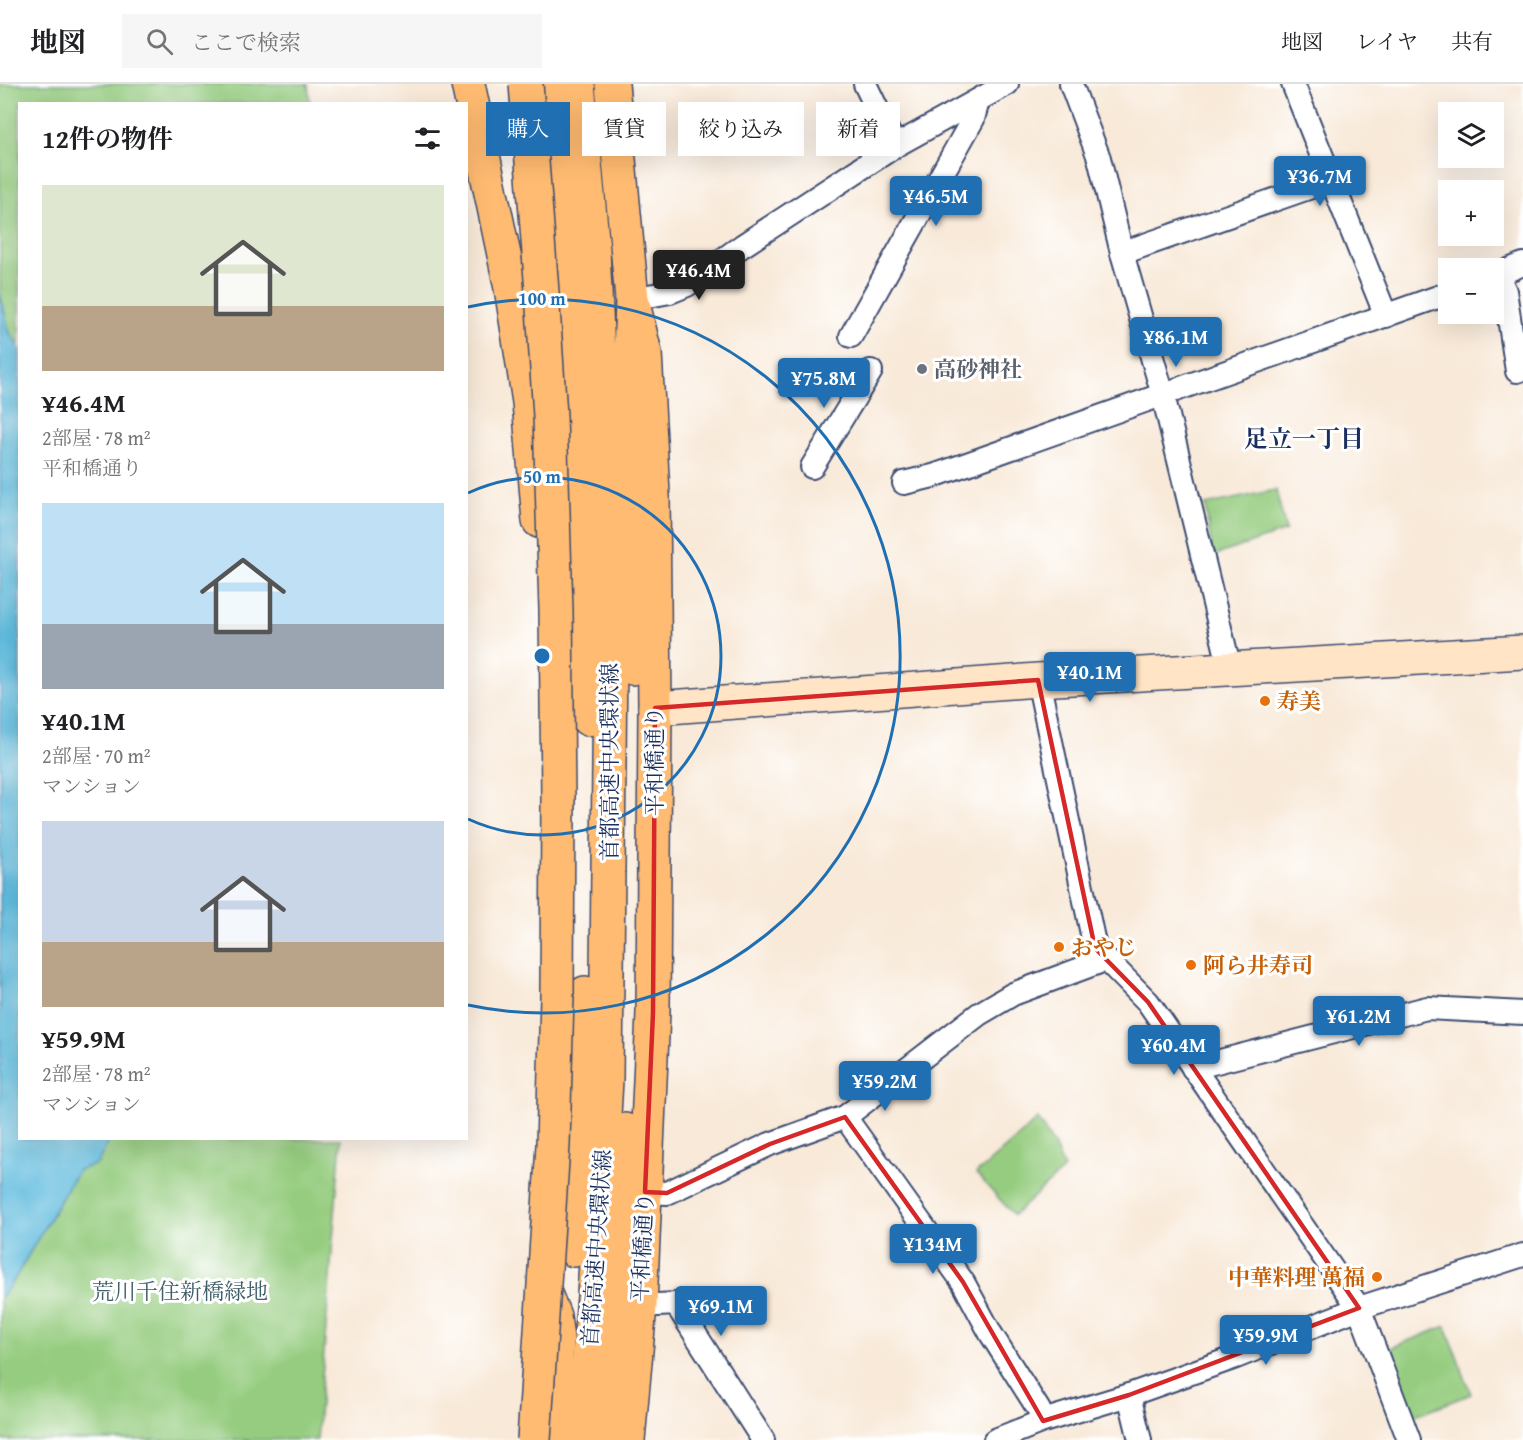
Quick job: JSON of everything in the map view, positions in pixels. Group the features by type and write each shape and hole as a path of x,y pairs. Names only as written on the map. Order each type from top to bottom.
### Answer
{"main road":[{"path":"468,84 511,288 530,402 546,616 546,992 536,1263 539,1280 554,1316 557,1339 552,1440"},
{"path":"525,84 550,416 556,610 558,798 554,1145 534,1440"},
{"name":"首都高速中央環状線","path":"578,84 593,250 610,657 606,1080 594,1296 582,1440"},
{"name":"平和橋通り","path":"612,84 632,299 645,352 653,493 655,708 653,1013 640,1306 628,1440"},
{"path":"556,99 572,320 584,555 588,751 585,990 571,1309 562,1440"},
{"path":"556,99 582,323 594,560 596,722 595,1002 579,1297 562,1440"},
{"path":"609,1440 620,1290 630,977 634,531 630,360 632,299"},
{"path":"546,616 588,751"}],"street":[{"path":"865,84 874,102"},
{"path":"900,143 1007,84"},
{"path":"1071,84 1099,158 1122,254 1163,395 1230,669"},
{"path":"1293,84 1386,316"},
{"path":"851,336 974,119 978,101"},
{"path":"632,299 659,296 687,285 742,246 880,156"},
{"path":"1122,254 1331,180"},
{"path":"1504,272 1523,264"},
{"path":"1504,289 1518,371 1523,369"},
{"path":"904,483 933,476 1438,297"},
{"path":"812,467 871,371"},
{"path":"655,708 1038,680 1523,652"},
{"path":"1038,680 1095,948 1148,1002 1359,1308 1409,1440"},
{"path":"645,1192 667,1193 770,1144 845,1117 979,1014 1013,994 1105,960"},
{"path":"1193,1068 1427,1008 1523,1013"},
{"path":"845,1117 963,1282 991,1334 1039,1410 1043,1421"},
{"path":"995,1440 1043,1421 1129,1395 1236,1357 1359,1308 1523,1255"},
{"path":"640,1306 676,1304 764,1440"},
{"path":"1129,1395 1140,1440"}],"highlighted area":[{"path":"1038,680 1095,948 1148,1002 1359,1308 1129,1395 1043,1421 963,1282 845,1117 770,1144 667,1193 645,1192 653,1013 655,708"}],"green space":[{"path":"0,84 308,84 310,102 18,102 18,347 9,331 0,293"},
{"path":"1276,490 1286,531 1213,556 1205,505"},
{"path":"1038,1119 1055,1147 1064,1169 1014,1215 976,1174"},
{"name":"荒川千住新橋緑地","path":"109,1140 341,1140 317,1440 0,1440 0,1299 15,1278 78,1170 97,1164"},
{"path":"1446,1326 1471,1394 1405,1419 1380,1352"}],"water":[{"path":"0,293 9,331 18,346 18,1140 109,1140 97,1164 78,1170 15,1278 0,1299"}],"place":[{"name":"高砂神社","path":"922,369"},
{"name":"寿美","path":"1265,701"},
{"name":"おやじ","path":"1059,947"},
{"name":"阿ら井寿司","path":"1191,965"},
{"name":"中華料理 萬福","path":"1377,1277"}],"district":[{"name":"足立一丁目","path":"1304,438"}]}
